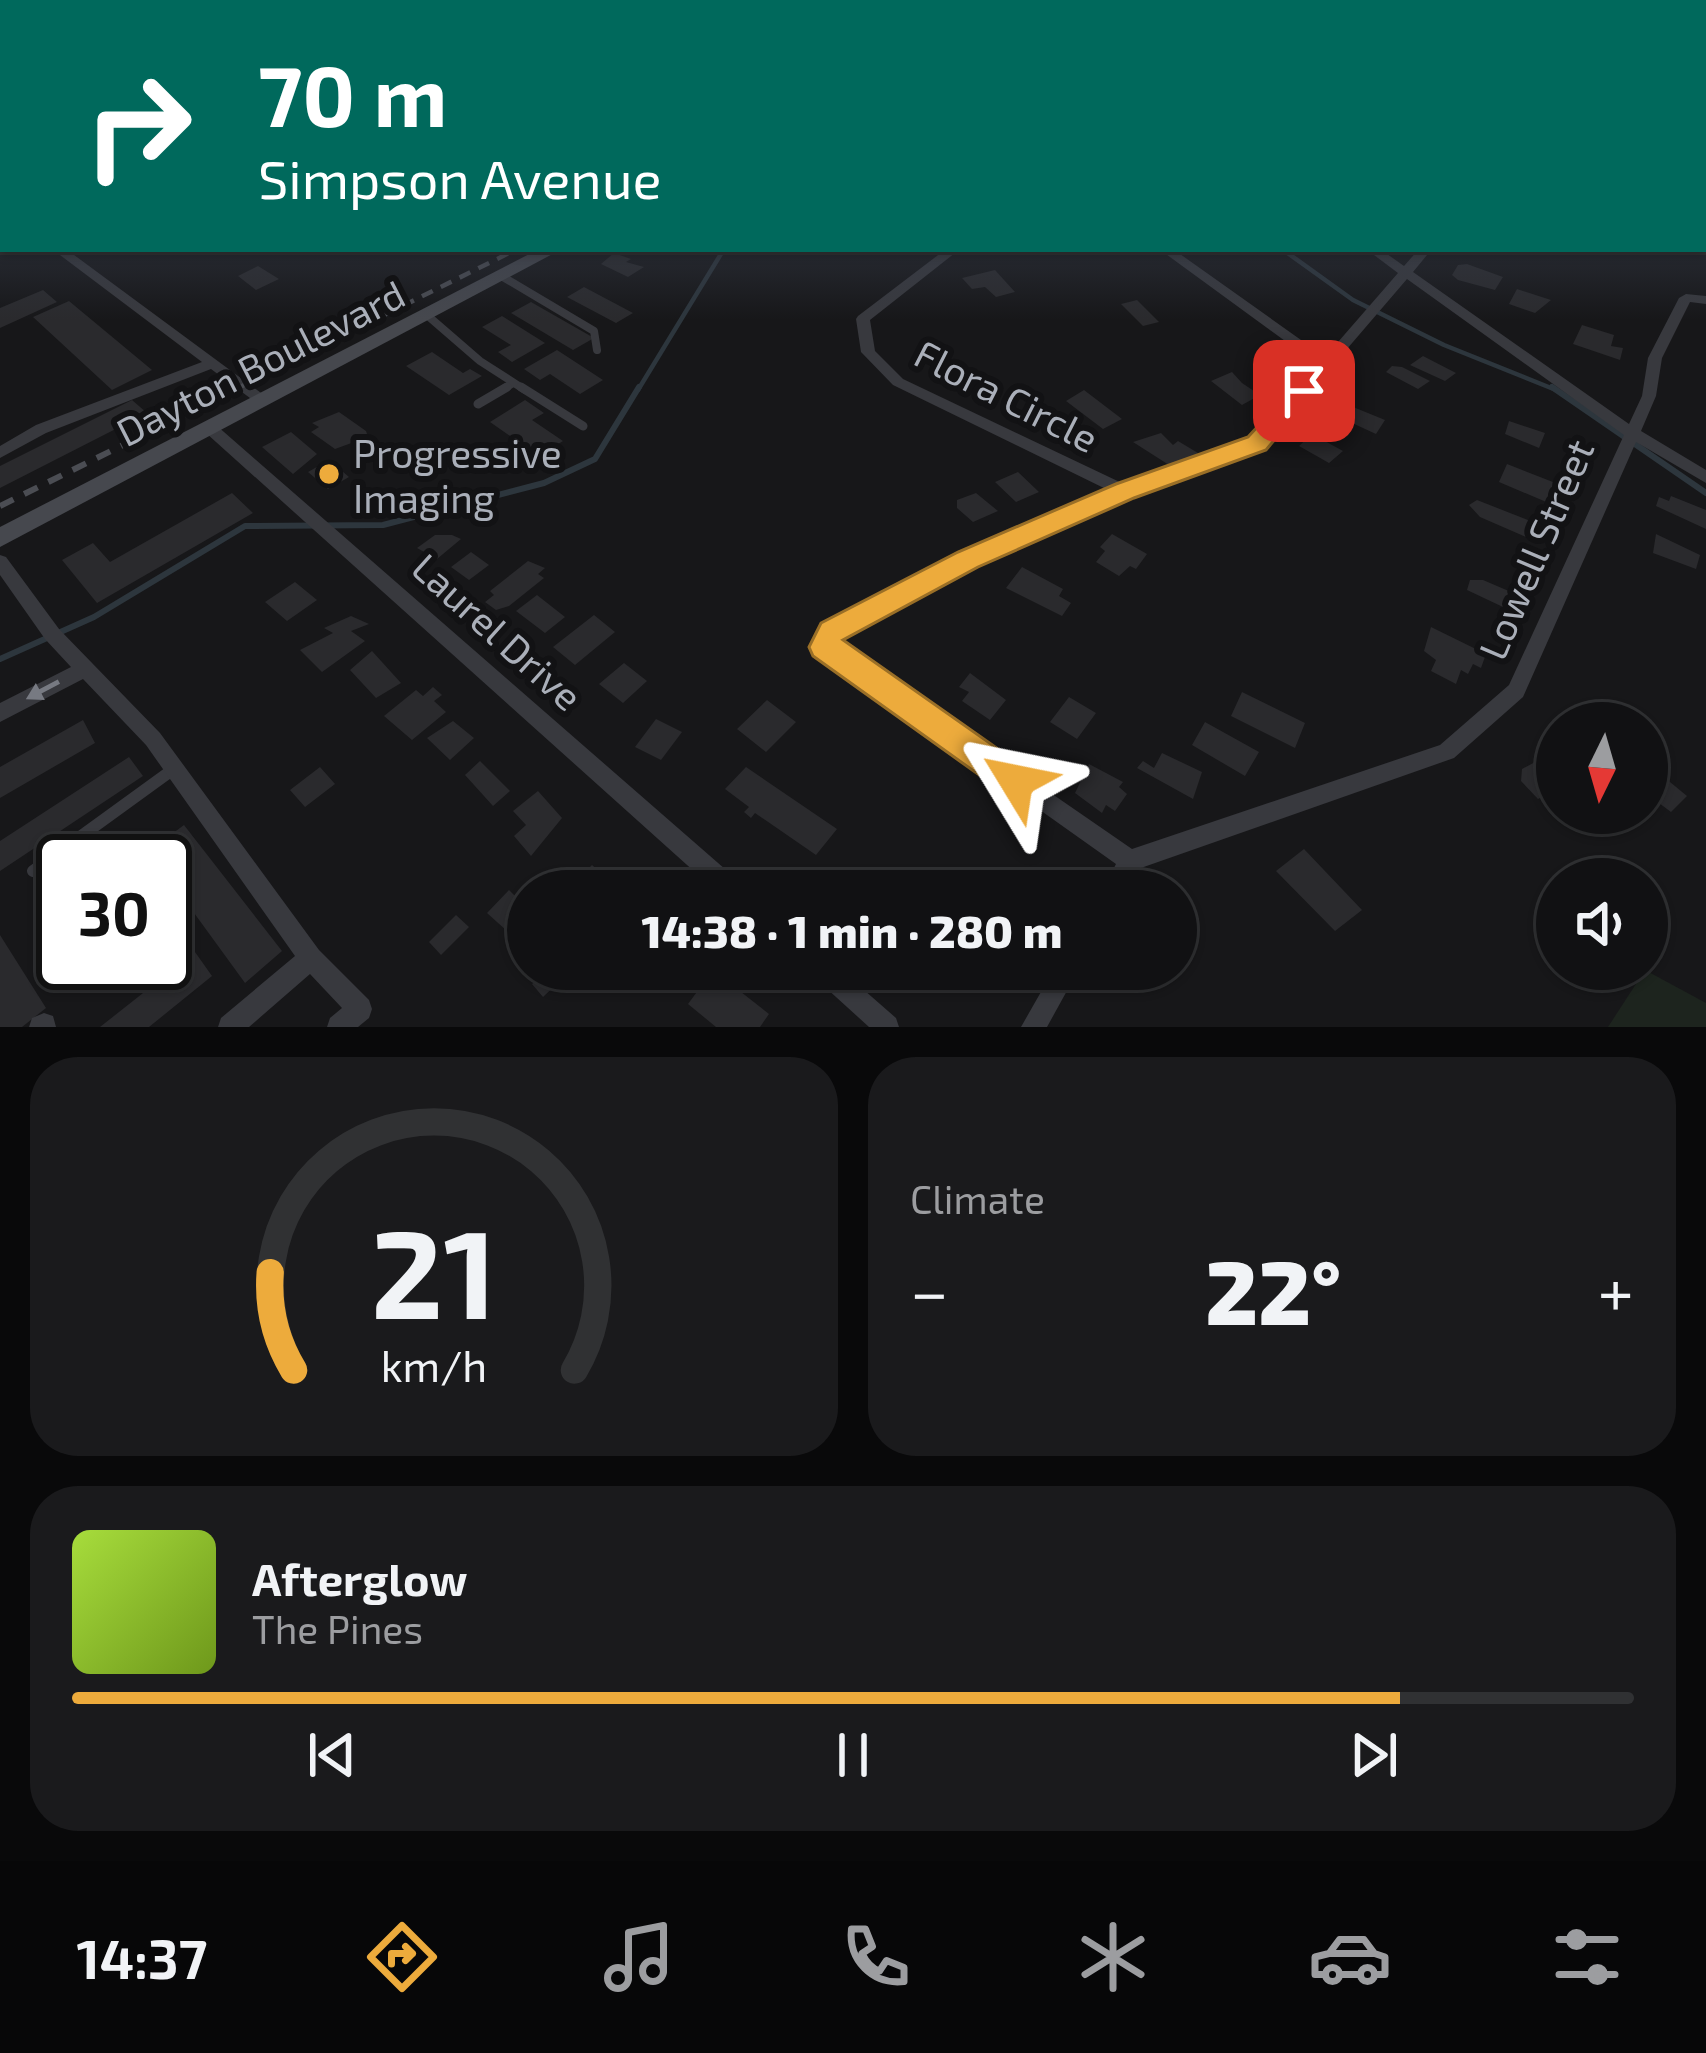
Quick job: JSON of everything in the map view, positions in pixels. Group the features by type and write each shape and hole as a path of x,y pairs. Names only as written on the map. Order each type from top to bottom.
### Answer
{"main road":[{"name":"Dayton Boulevard","path":"0,538 548,252"}],"street":[{"path":"62,252 262,401"},
{"name":"Flora Circle","path":"950,252 863,320 868,352 898,382 1125,491"},
{"path":"1169,252 1327,365"},
{"path":"1376,252 1629,431 1706,477"},
{"path":"1125,870 1130,861 824,647 832,632 928,577 1125,491 1257,443 1424,252"},
{"name":"Lowell Street","path":"1130,861 1448,752 1516,691 1629,431 1649,396 1655,358 1686,298 1706,300"},
{"path":"0,453 41,430 211,364"},
{"name":"Laurel Drive","path":"211,429 710,870"},
{"path":"0,562 52,634 175,768 311,958 359,1009 339,1027"},
{"path":"0,713 86,668"},
{"path":"230,1027 311,958"},
{"path":"845,990 887,1027"},
{"path":"1033,1027 1055,990"}],"lane":[{"path":"503,277 594,331 597,350"},
{"path":"428,316 513,383 583,426"},
{"path":"478,404 513,383"},
{"path":"33,871 175,768"}],"shaded area":[{"path":"1668,982 1706,1003 1706,1027 1608,1027 1632,990 1668,990"}],"building":[{"path":"614,253 644,267 628,277 601,264"},
{"path":"1458,265 1503,277 1495,290 1452,275"},
{"path":"258,266 279,279 256,290 238,276"},
{"path":"995,270 1015,292 996,297 985,287 972,289 962,278"},
{"path":"584,287 633,313 616,323 567,297"},
{"path":"1517,289 1551,300 1535,313 1509,304"},
{"path":"43,290 57,302 0,328 0,308"},
{"path":"1137,300 1159,322 1143,326 1121,304"},
{"path":"69,301 152,370 112,390 33,317"},
{"path":"531,302 594,338 573,350 511,313"},
{"path":"502,316 545,343 512,362 498,352 511,345 482,327"},
{"path":"1582,325 1614,335 1611,346 1623,348 1620,360 1573,344"},
{"path":"557,350 603,380 580,394 550,374 540,380 524,369"},
{"path":"432,352 463,373 470,369 482,376 449,395 406,366"},
{"path":"1423,356 1456,373 1445,381 1410,365"},
{"path":"1392,366 1430,381 1418,389 1386,372"},
{"path":"1232,372 1260,395 1242,405 1211,381"},
{"path":"1084,390 1122,419 1103,429 1066,401"},
{"path":"132,400 147,413 0,488 0,466"},
{"path":"525,400 544,413 532,420 563,441 539,456 490,422"},
{"path":"1336,400 1385,420 1376,434 1339,417 1342,411 1332,407"},
{"path":"339,412 368,437 335,449 311,432 319,427 312,423"},
{"path":"1509,421 1545,433 1539,448 1505,434"},
{"path":"291,432 317,454 293,474 262,447"},
{"path":"1161,433 1173,445 1178,441 1198,453 1183,464 1169,465 1133,442"},
{"path":"1312,434 1343,451 1329,463 1299,446"},
{"name":"Progressive Imaging","path":"329,460 349,477 328,489 308,472"},
{"path":"1507,464 1558,484 1551,504 1499,482"},
{"path":"1018,472 1039,492 1016,502 995,482"},
{"path":"232,493 253,513 97,603 62,560 93,543 110,562"},
{"path":"976,493 998,511 973,522 957,508 957,500"},
{"path":"1671,496 1706,510 1706,529 1656,506 1659,497 1669,501"},
{"path":"1477,500 1538,524 1533,540 1480,517 1469,505"},
{"path":"1112,534 1147,554 1136,569 1130,566 1119,576 1096,562 1105,551 1100,547"},
{"path":"1656,534 1700,555 1696,569 1653,553"},
{"path":"435,535 461,539 437,559 417,548"},
{"path":"471,552 489,565 469,580 451,567"},
{"path":"528,561 545,568 538,574 544,578 509,606 496,610 485,602 494,595 490,591"},
{"path":"1022,567 1063,589 1059,596 1071,603 1062,616 1006,588"},
{"path":"1470,580 1483,580 1525,598 1520,615 1467,590"},
{"path":"295,582 317,600 287,621 265,602"},
{"path":"537,595 565,617 545,633 516,611"},
{"path":"594,615 615,632 575,665 553,647"},
{"path":"351,616 369,624 351,631 365,641 322,672 300,650 333,633 324,628"},
{"path":"1431,627 1486,654 1481,668 1473,664 1468,674 1461,670 1456,684 1431,671 1436,660 1424,651"},
{"path":"372,651 401,683 376,698 350,670"},
{"path":"624,663 647,681 623,703 599,684"},
{"path":"970,673 1006,700 990,720 962,701 969,692 959,687"},
{"path":"433,687 442,695 434,701 446,712 412,740 384,716 416,690 423,696"},
{"path":"1242,692 1305,723 1295,748 1231,716"},
{"path":"1069,697 1096,713 1077,739 1050,722"},
{"path":"767,700 796,722 766,752 737,729"},
{"path":"656,719 682,732 661,760 635,747"},
{"path":"83,720 95,743 0,798 0,767"},
{"path":"453,721 474,738 450,760 427,738"},
{"path":"1205,722 1259,752 1245,776 1192,745"},
{"path":"1162,753 1202,772 1193,799 1137,768 1143,761 1154,768"},
{"path":"129,757 143,776 56,834 36,834 36,847 0,871 0,841"},
{"path":"480,761 510,791 493,806 465,775"},
{"path":"1536,762 1536,797 1521,781 1522,769"},
{"path":"1089,764 1123,782 1119,787 1127,794 1115,811 1106,805 1102,813 1075,793"},
{"path":"320,767 335,784 305,807 290,790"},
{"path":"746,767 837,829 816,855 755,813 751,818 744,812 749,807 725,789"},
{"path":"1668,780 1687,796 1668,810"},
{"path":"538,791 562,818 531,856 514,836 526,825 513,811"},
{"path":"192,835 282,951 245,983 192,910"},
{"path":"1304,849 1362,910 1335,931 1276,871"},
{"path":"507,892 507,931 487,913"},
{"path":"456,915 469,927 441,955 429,942"},
{"path":"0,935 46,1008 22,1027 0,1027"},
{"path":"195,952 212,976 149,1027 100,1027 147,990 192,990"},
{"path":"698,990 738,990 769,1014 760,1027 716,1027 688,1004"}],"waterway":[{"path":"638,390 722,252"},
{"path":"1286,252 1353,300 1444,345 1556,390"},
{"path":"0,659 94,617 245,526 383,525 544,483 595,459 639,387"},
{"path":"1552,387 1706,493"}],"railway":[{"path":"234,390 511,252"},
{"path":"0,506 240,387"}],"place":[{"name":"Progressive Imaging","path":"329,474"}],"route":[{"path":"1016,781 824,647 832,632 928,577 1125,491 1257,443 1304,391"}]}
